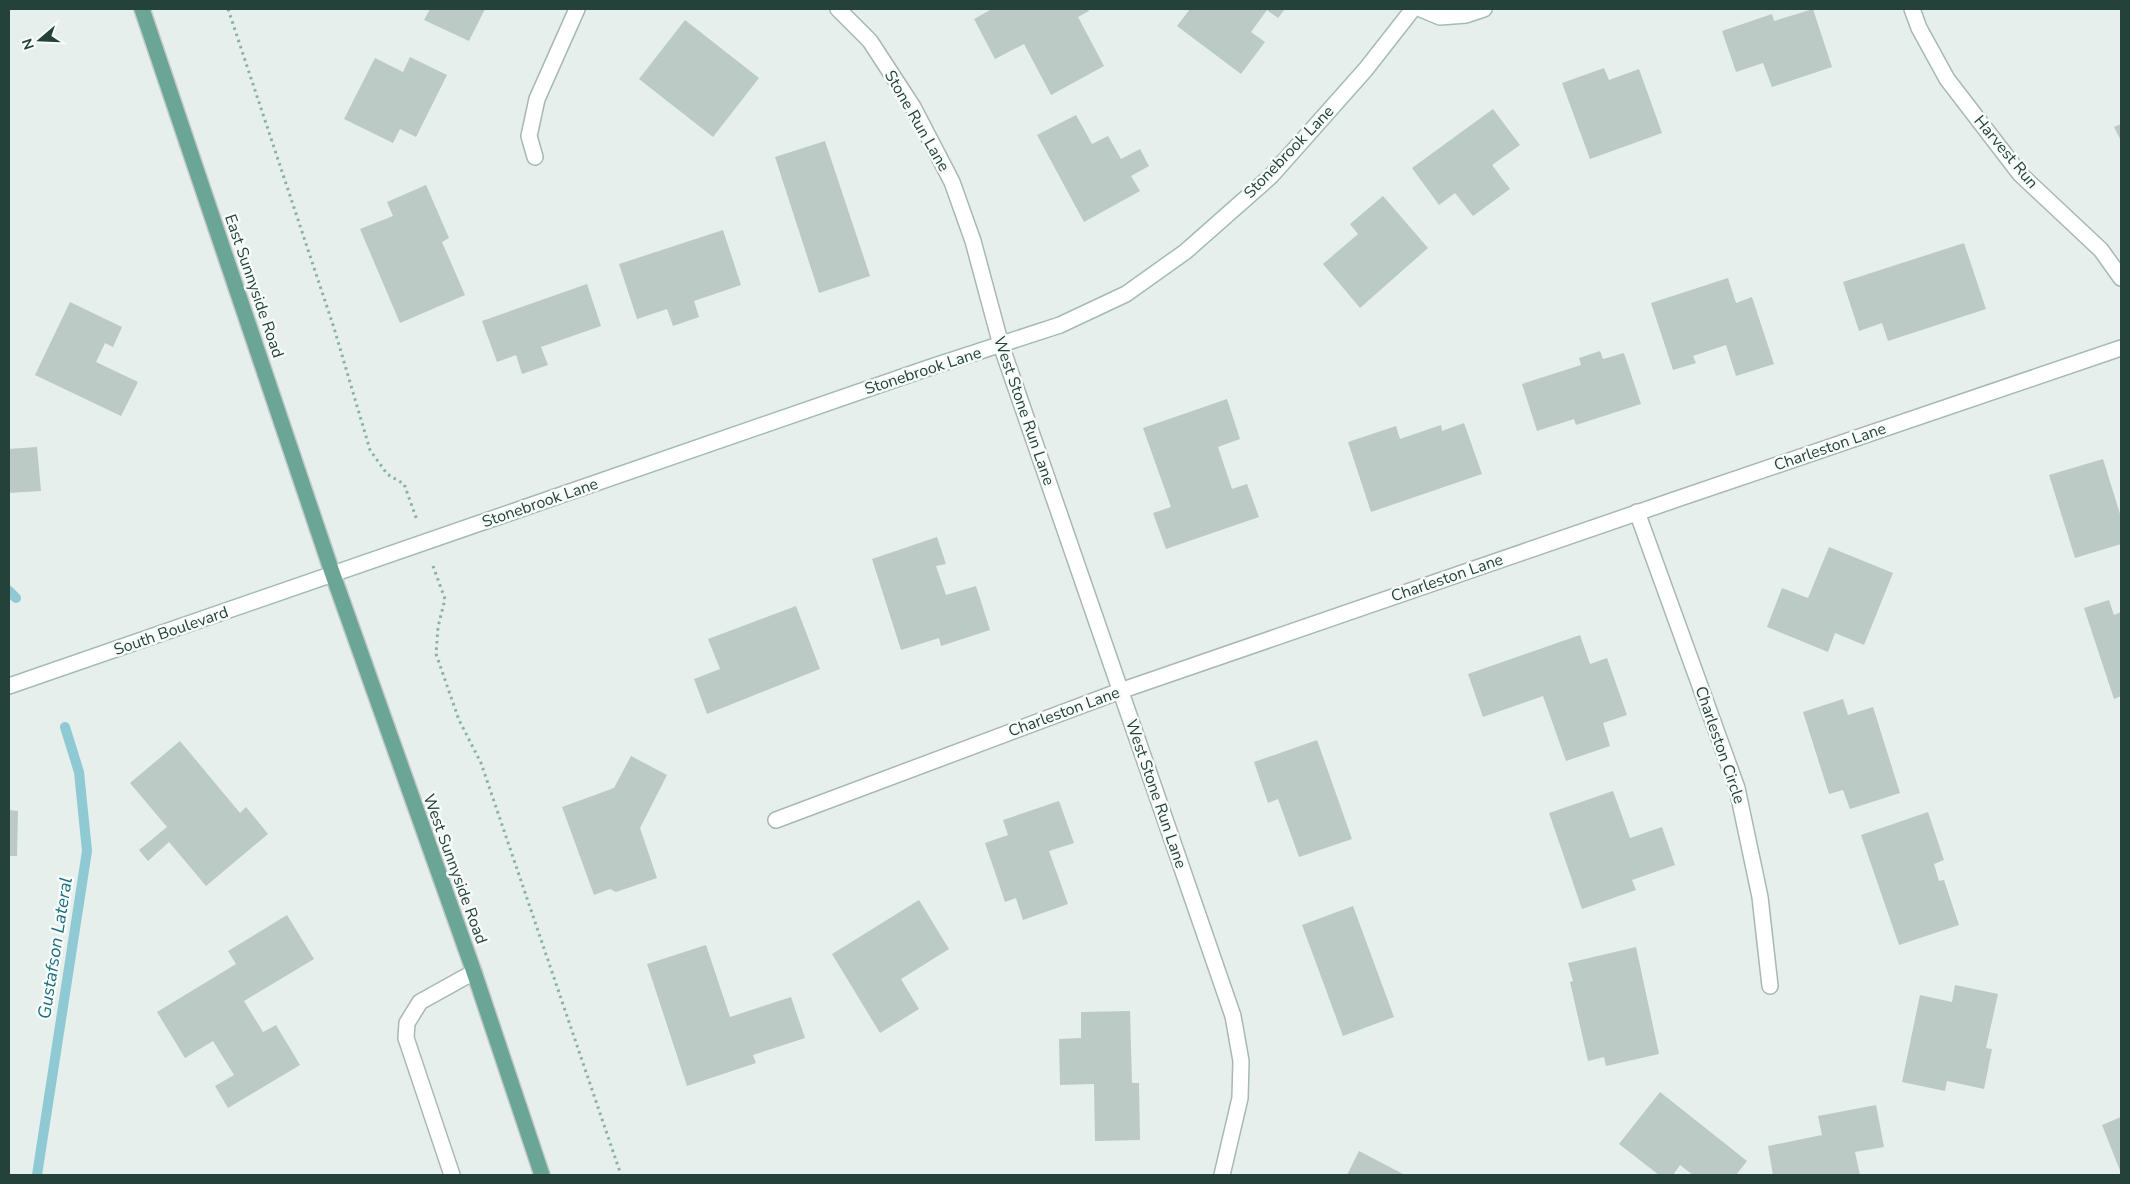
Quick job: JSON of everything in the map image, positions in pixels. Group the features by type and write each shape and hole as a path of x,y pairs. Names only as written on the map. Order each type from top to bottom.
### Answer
{"main road":[{"name":"East Sunnyside Road","path":"142,9 333,575"},
{"name":"West Sunnyside Road","path":"333,575 474,972 542,1175"}],"street":[{"path":"535,157 529,136 537,99 577,9"},
{"name":"Stone Run Lane","path":"838,9 870,41 913,107 952,182 974,246"},
{"name":"Stonebrook Lane","path":"333,575 931,366 1060,326 1126,294 1185,252 1271,176 1366,69 1413,9"},
{"path":"1421,9 1440,17 1466,15 1484,9"},
{"name":"Harvest Run","path":"1912,9 1919,28 1947,79 2020,174 2101,250 2121,278"},
{"name":"West Stone Run Lane","path":"974,246 1001,345 1233,1016 1241,1062 1240,1098 1222,1175"},
{"name":"Charleston Lane","path":"776,820 1120,691 1637,512 2121,348"},
{"name":"Charleston Circle","path":"1637,512 1737,788 1760,897 1770,986"},
{"name":"South Boulevard","path":"9,686 333,575"},
{"path":"452,1175 406,1038 407,1022 420,1002 474,972"}],"path":[{"path":"228,9 334,328 370,450 387,474 404,484"},
{"path":"445,599 438,627 436,654 459,720 481,762 621,1175"}],"building":[{"path":"430,9 485,9 469,41 424,20"},
{"path":"992,9 1088,9 1089,11 1078,17 1104,66 1051,95 1024,44 995,59 974,19"},
{"path":"1190,9 1285,9 1278,18 1267,10 1251,32 1265,42 1241,74 1177,26"},
{"path":"1813,9 1832,67 1772,87 1763,63 1736,72 1722,31 1772,14 1774,21"},
{"path":"685,20 759,78 713,137 639,79"},
{"path":"410,57 447,75 416,137 400,129 393,143 344,119 375,58 403,72"},
{"path":"1604,68 1609,80 1639,69 1662,133 1590,159 1562,83"},
{"path":"1493,109 1520,145 1492,165 1510,189 1473,216 1455,193 1439,205 1412,168"},
{"path":"1076,115 1092,144 1108,136 1121,159 1140,149 1149,166 1131,176 1140,191 1084,222 1037,135"},
{"path":"2121,124 2121,141 2114,127"},
{"path":"825,141 870,276 819,293 775,157"},
{"path":"426,185 449,238 442,242 465,295 400,323 360,229 393,216 387,202"},
{"path":"1383,196 1428,248 1360,308 1323,264 1358,234 1350,224"},
{"path":"723,230 741,285 694,301 699,317 673,326 667,309 637,319 619,264"},
{"path":"1964,243 1986,309 1888,341 1882,323 1859,331 1843,282"},
{"path":"1728,278 1736,303 1752,297 1774,364 1736,376 1726,345 1693,356 1696,363 1673,370 1651,303"},
{"path":"587,284 601,326 541,347 548,365 522,374 516,355 497,362 482,321"},
{"path":"70,302 122,327 113,347 105,343 96,362 138,382 121,416 35,375"},
{"path":"1600,351 1603,359 1624,353 1641,404 1576,425 1574,419 1537,431 1522,384 1581,365 1579,358"},
{"path":"1227,399 1240,439 1218,447 1232,489 1247,484 1259,517 1166,549 1153,513 1171,507 1143,428"},
{"path":"1464,423 1482,474 1371,512 1348,442 1396,426 1400,439 1441,425 1442,431"},
{"path":"37,447 41,491 9,493 9,449"},
{"path":"2103,459 2121,517 2121,544 2075,558 2049,475"},
{"path":"937,537 946,564 936,566 946,595 976,586 990,630 941,646 939,638 901,650 872,559"},
{"path":"1829,547 1893,573 1864,645 1835,633 1828,652 1767,627 1782,588 1808,598"},
{"path":"2109,600 2114,615 2121,612 2121,696 2114,699 2084,608"},
{"path":"796,606 820,669 707,714 694,679 720,669 708,639"},
{"path":"1580,635 1590,664 1607,658 1627,715 1603,723 1610,746 1566,761 1543,696 1483,717 1468,674"},
{"path":"1843,699 1848,715 1873,707 1900,793 1850,809 1843,790 1829,794 1803,712"},
{"path":"1317,740 1352,839 1299,857 1278,799 1268,803 1254,762"},
{"path":"180,741 240,813 246,807 268,834 206,886 169,842 148,861 139,850 167,827 130,783"},
{"path":"631,756 667,775 640,828 657,878 616,892 610,889 594,895 562,807 614,788"},
{"path":"1613,791 1630,838 1662,827 1675,865 1632,880 1636,890 1582,909 1549,813"},
{"path":"1059,801 1074,843 1049,851 1068,904 1023,920 1016,898 1005,902 985,843 1008,835 1003,820"},
{"path":"9,810 18,811 17,856 9,856"},
{"path":"1928,812 1944,860 1934,864 1939,881 1944,880 1959,925 1899,945 1861,835"},
{"path":"919,900 949,949 901,979 919,1009 880,1033 832,954"},
{"path":"1353,906 1394,1017 1343,1036 1302,925"},
{"path":"287,915 314,959 244,1001 263,1032 276,1025 300,1065 228,1108 215,1086 234,1075 213,1041 185,1058 157,1012 236,964 228,951"},
{"path":"706,945 730,1017 791,997 805,1038 753,1055 756,1063 687,1086 647,964"},
{"path":"1636,947 1659,1054 1606,1066 1604,1057 1588,1061 1570,982 1573,981 1568,963"},
{"path":"1955,985 1998,994 1986,1048 1992,1049 1984,1089 1947,1081 1945,1091 1902,1082 1920,995 1952,1002"},
{"path":"1130,1011 1132,1083 1139,1083 1140,1140 1095,1141 1094,1084 1060,1085 1059,1039 1081,1038 1081,1012"},
{"path":"1660,1092 1747,1161 1736,1175 1693,1175 1680,1165 1673,1175 1659,1175 1619,1144"},
{"path":"1876,1105 1884,1147 1855,1152 1860,1175 1773,1175 1768,1146 1822,1135 1818,1116"},
{"path":"2121,1117 2121,1173 2102,1125"},
{"path":"1359,1151 1405,1175 1347,1175"}],"waterway":[{"name":"Gustafson Lateral","path":"9,591 16,598"},
{"name":"Gustafson Lateral","path":"37,1175 87,851 79,772 65,727"}]}
